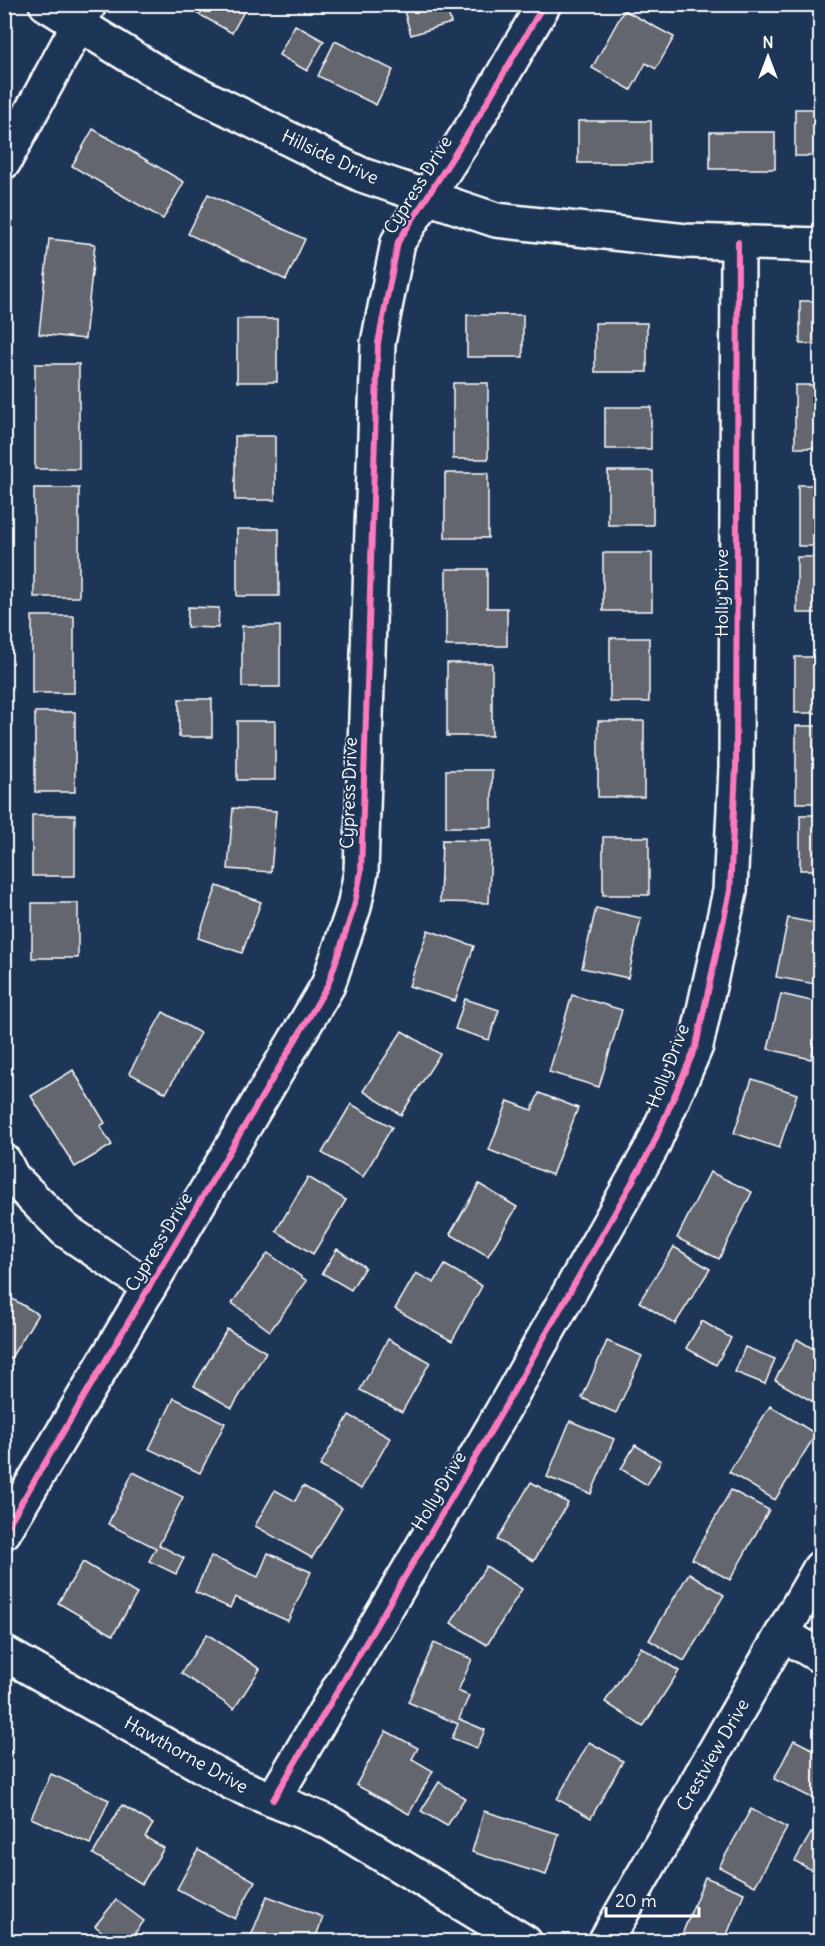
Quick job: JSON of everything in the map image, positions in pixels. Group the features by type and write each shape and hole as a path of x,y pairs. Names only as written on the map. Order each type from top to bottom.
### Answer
{"street":[{"name":"Hillside Drive","path":"46,4 84,14 164,77 362,175 496,220 686,241 820,245"},
{"name":"Cypress Drive","path":"4,1532 328,985 354,907 361,872 378,343 398,242 476,121 544,4"},
{"path":"4,162 84,14"},
{"name":"Holly Drive","path":"273,1800 495,1424 652,1147 696,1046 730,891 736,768 738,242"},
{"path":"4,1161 12,1177 65,1230 149,1287"},
{"name":"Crestview Drive","path":"605,1941 820,1568"},
{"path":"783,1634 820,1656"},
{"name":"Hawthorne Drive","path":"4,1653 232,1783 330,1823 525,1941"}],"building":[{"path":"181,4 248,4 232,33"},
{"path":"402,4 446,4 451,23 411,35"},
{"path":"661,4 681,4 675,13"},
{"path":"624,10 674,37 656,69 646,63 631,90 592,68"},
{"path":"295,25 324,41 307,71 279,55"},
{"path":"335,41 393,70 376,105 318,76"},
{"path":"795,109 820,109 820,156 795,156"},
{"path":"578,121 651,121 651,163 578,163"},
{"path":"93,129 184,182 163,219 72,166"},
{"path":"710,132 775,132 775,169 710,169"},
{"path":"208,194 305,239 286,280 188,234"},
{"path":"49,239 95,244 85,339 39,334"},
{"path":"800,301 820,301 820,344 800,344"},
{"path":"467,315 523,315 523,357 467,357"},
{"path":"237,319 277,319 277,382 237,382"},
{"path":"595,323 647,323 647,372 595,372"},
{"path":"35,364 79,364 79,469 35,469"},
{"path":"453,383 488,383 488,459 453,459"},
{"path":"795,385 820,385 820,448 795,448"},
{"path":"605,407 651,407 651,449 605,449"},
{"path":"235,436 275,436 275,500 235,500"},
{"path":"608,471 653,471 653,525 608,525"},
{"path":"445,473 488,473 488,538 445,538"},
{"path":"798,485 820,485 820,546 798,546"},
{"path":"34,488 79,488 79,597 34,597"},
{"path":"237,529 279,529 279,596 237,596"},
{"path":"603,553 652,553 652,611 603,611"},
{"path":"797,557 820,557 820,613 797,613"},
{"path":"446,569 487,569 487,608 507,608 507,646 446,646"},
{"path":"188,607 219,608 218,628 187,627"},
{"path":"32,616 74,616 74,693 32,693"},
{"path":"242,626 280,626 280,687 242,687"},
{"path":"610,638 649,638 649,702 610,702"},
{"path":"795,657 820,657 820,713 795,713"},
{"path":"447,663 492,663 492,736 447,736"},
{"path":"179,699 212,699 212,737 179,737"},
{"path":"35,712 75,712 75,792 35,792"},
{"path":"237,721 275,721 275,780 237,780"},
{"path":"598,721 644,721 644,797 598,797"},
{"path":"796,726 820,726 820,803 796,803"},
{"path":"446,770 492,770 492,827 446,827"},
{"path":"233,808 276,811 271,872 228,869"},
{"path":"32,815 75,815 75,876 32,876"},
{"path":"800,815 820,815 820,870 800,870"},
{"path":"603,837 649,837 649,895 603,895"},
{"path":"442,840 491,841 489,903 440,902"},
{"path":"217,886 261,902 242,953 198,938"},
{"path":"32,903 78,903 78,958 32,958"},
{"path":"596,908 641,918 628,978 582,968"},
{"path":"788,918 820,924 820,956 815,984 776,977"},
{"path":"428,930 474,946 455,1001 409,986"},
{"path":"781,994 820,1003 820,1022 811,1059 768,1049"},
{"path":"572,995 622,1010 599,1087 549,1072"},
{"path":"465,999 499,1010 489,1040 455,1029"},
{"path":"163,1012 200,1033 166,1093 129,1073"},
{"path":"402,1031 440,1054 401,1115 363,1091"},
{"path":"73,1070 105,1123 100,1126 112,1145 75,1167 31,1096"},
{"path":"752,1079 797,1094 779,1148 734,1133"},
{"path":"539,1093 578,1108 552,1175 489,1150 508,1101 532,1110"},
{"path":"351,1104 392,1127 363,1177 322,1153"},
{"path":"710,1172 752,1192 719,1259 677,1238"},
{"path":"308,1177 346,1200 313,1254 276,1231"},
{"path":"479,1184 517,1207 488,1256 450,1234"},
{"path":"674,1247 710,1269 675,1324 639,1302"},
{"path":"337,1249 365,1267 351,1290 322,1273"},
{"path":"268,1253 307,1281 270,1331 232,1303"},
{"path":"445,1265 482,1286 452,1341 395,1309 416,1273 434,1283"},
{"path":"4,1294 38,1314 4,1369"},
{"path":"702,1321 731,1338 716,1365 686,1348"},
{"path":"227,1329 266,1352 232,1408 194,1386"},
{"path":"388,1339 430,1362 402,1412 360,1390"},
{"path":"797,1339 815,1350 820,1340 820,1406 775,1380"},
{"path":"607,1341 642,1356 616,1413 582,1398"},
{"path":"745,1347 775,1359 765,1384 735,1372"},
{"path":"174,1398 225,1423 200,1473 149,1449"},
{"path":"770,1406 816,1434 775,1500 729,1472"},
{"path":"349,1415 390,1438 361,1489 320,1466"},
{"path":"570,1421 614,1439 591,1494 547,1477"},
{"path":"635,1445 661,1461 647,1485 621,1469"},
{"path":"133,1472 183,1497 159,1545 184,1558 176,1574 149,1561 156,1548 108,1524"},
{"path":"531,1482 568,1503 534,1561 497,1540"},
{"path":"303,1486 342,1508 312,1558 255,1526 275,1490 295,1501"},
{"path":"731,1490 769,1510 730,1580 692,1559"},
{"path":"268,1553 311,1572 288,1621 235,1597 230,1608 195,1592 211,1556 258,1577"},
{"path":"83,1562 137,1594 113,1635 58,1603"},
{"path":"486,1566 522,1589 487,1645 451,1623"},
{"path":"689,1573 724,1595 684,1661 649,1640"},
{"path":"207,1634 260,1669 234,1709 181,1673"},
{"path":"434,1643 472,1659 458,1691 469,1696 459,1719 485,1730 477,1748 452,1738 458,1724 408,1702"},
{"path":"641,1647 679,1671 643,1727 605,1702"},
{"path":"386,1731 418,1748 412,1759 433,1771 409,1814 356,1785"},
{"path":"794,1740 820,1753 820,1802 774,1779"},
{"path":"589,1742 623,1761 591,1818 557,1799"},
{"path":"4,1748 12,1752 4,1764"},
{"path":"51,1774 109,1800 90,1844 31,1818"},
{"path":"439,1782 465,1798 447,1826 421,1811"},
{"path":"122,1805 153,1824 145,1837 164,1848 142,1884 93,1854"},
{"path":"751,1809 787,1828 755,1886 719,1867"},
{"path":"484,1811 559,1834 546,1875 472,1852"},
{"path":"811,1833 820,1838 820,1875 795,1861"},
{"path":"198,1850 255,1881 235,1919 177,1889"},
{"path":"705,1877 744,1893 724,1942 679,1942"},
{"path":"267,1896 323,1917 314,1942 264,1942 251,1936"},
{"path":"116,1900 144,1921 128,1942 115,1942 95,1926"}],"cycle path":[{"path":"4,1532 328,985 354,907 361,872 378,343 398,242 476,121 544,4"},
{"path":"273,1800 495,1424 652,1147 696,1046 730,891 736,768 738,242"}]}
